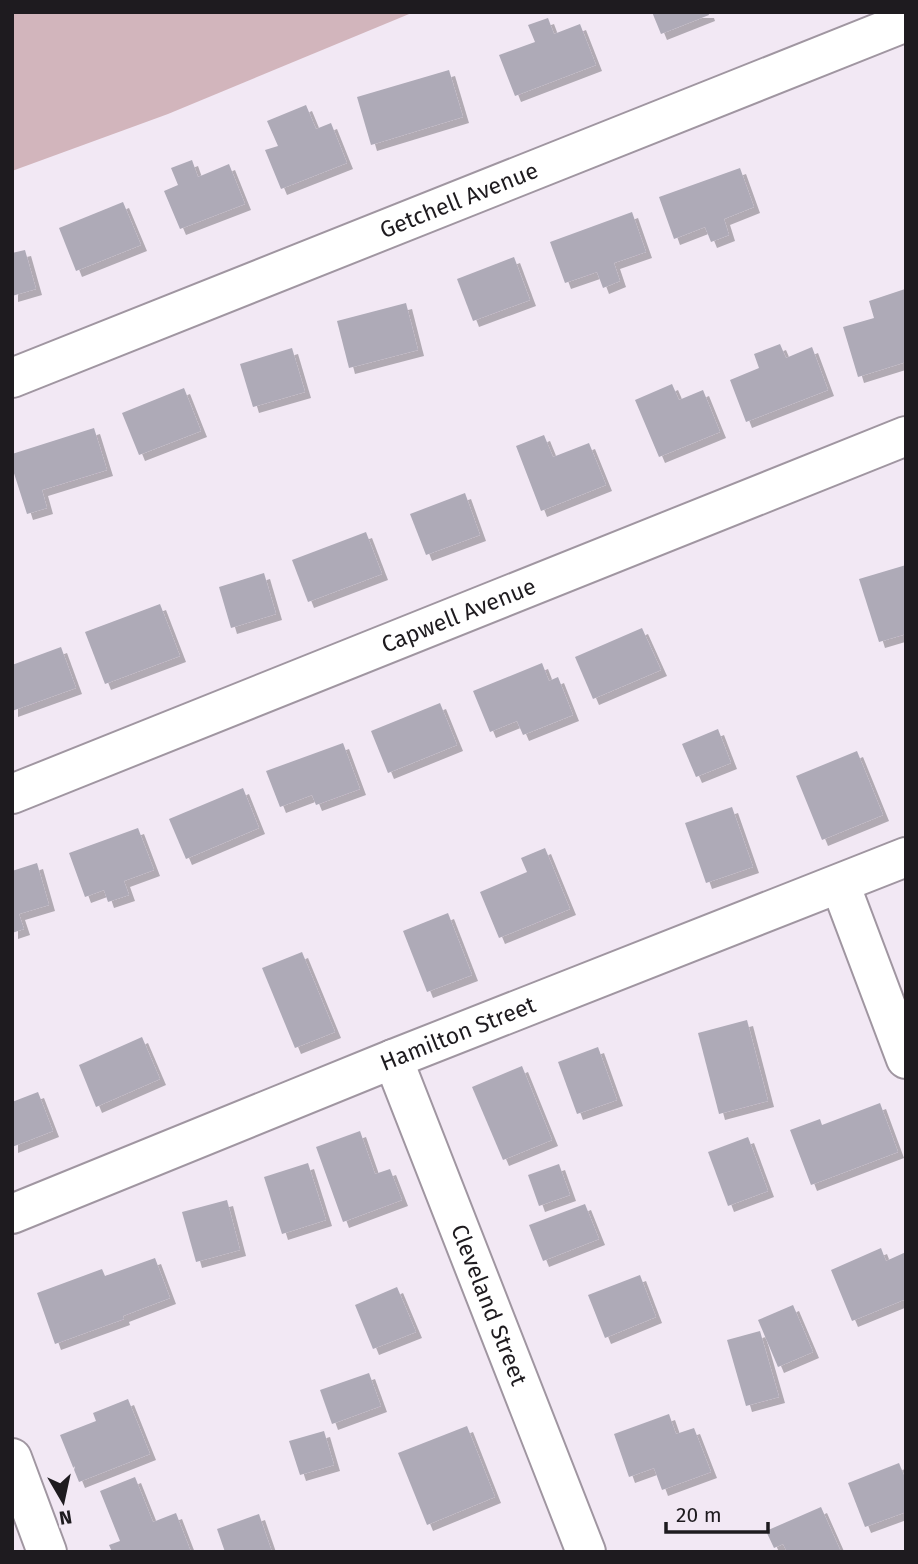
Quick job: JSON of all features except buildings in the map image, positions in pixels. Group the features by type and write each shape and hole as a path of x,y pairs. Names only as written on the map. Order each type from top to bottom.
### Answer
{"street":[{"name":"Getchell Avenue","path":"12,379 906,22"},
{"name":"Capwell Avenue","path":"12,794 906,436"},
{"name":"Hamilton Street","path":"12,1214 393,1059 906,858"},
{"path":"840,884 906,1059"},
{"name":"Cleveland Street","path":"393,1059 586,1552"},
{"path":"12,1458 47,1552"}],"shaded area":[{"path":"12,12 414,12 168,114 12,171"}]}
